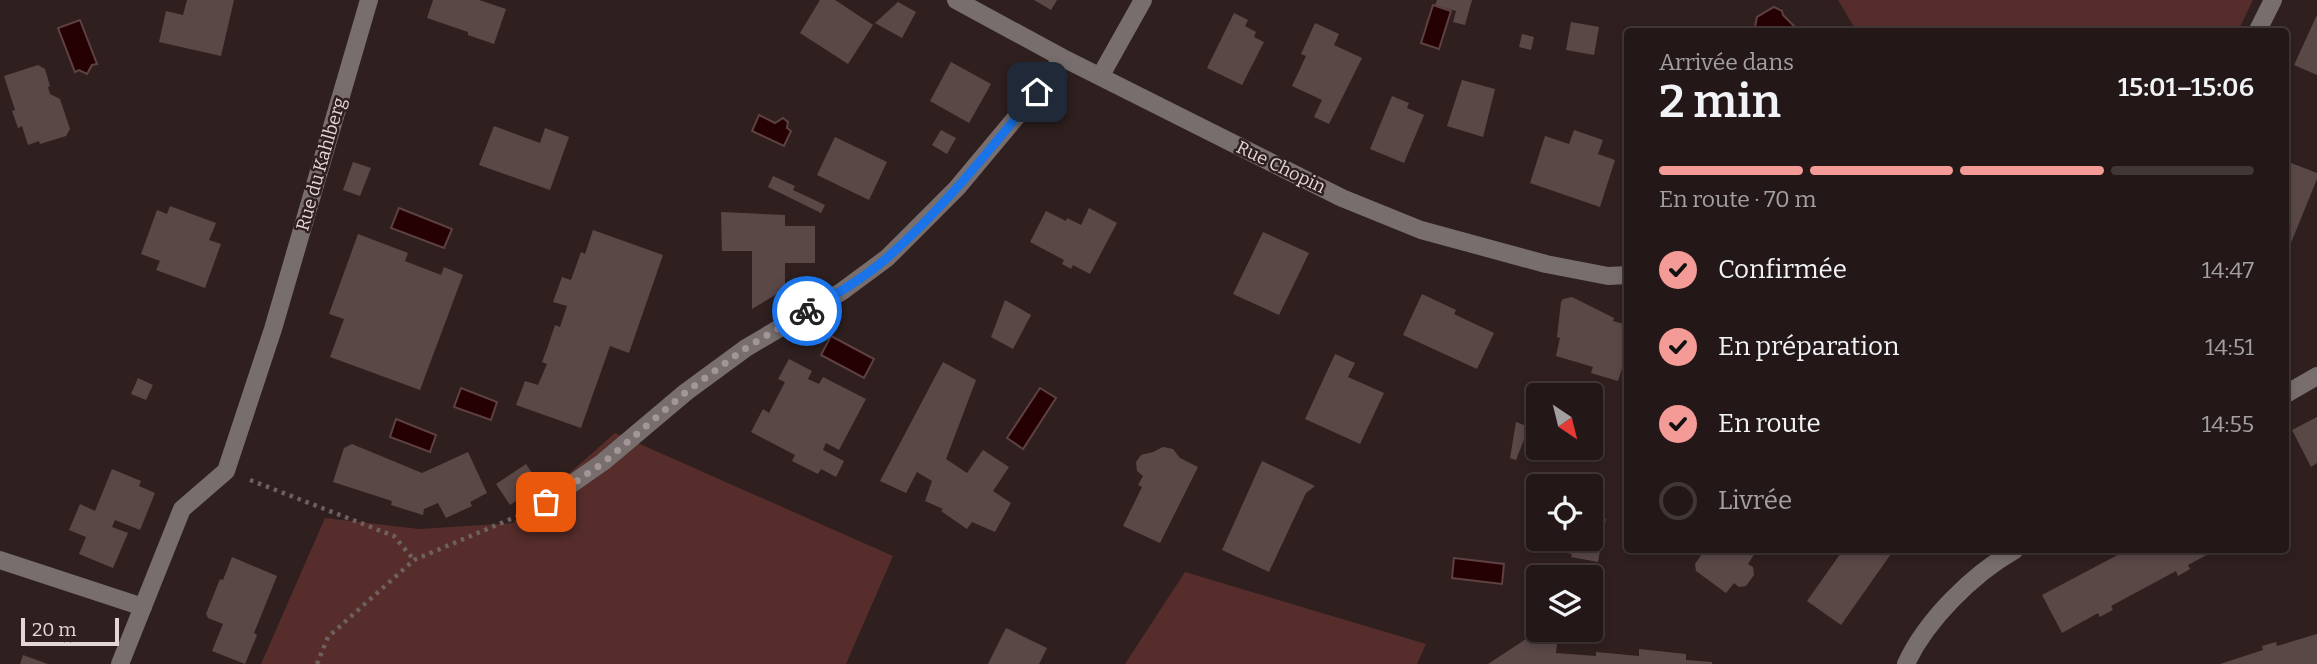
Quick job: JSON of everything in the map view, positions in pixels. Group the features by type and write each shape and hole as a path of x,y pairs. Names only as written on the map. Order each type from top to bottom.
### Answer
{"street":[{"name":"Rue du Kahlberg","path":"226,471 273,329 369,0"},
{"name":"Rue Chopin","path":"956,0 1062,57 1342,198 1421,230 1546,264 1608,276 1624,275"},
{"path":"1101,75 1143,0"},
{"path":"2259,28 2273,0"},
{"path":"546,502 603,463 686,392 746,348 841,292 887,258 957,188 1053,73 1062,57"},
{"path":"2289,392 2317,376"},
{"path":"120,664 182,509 226,471"},
{"path":"1906,664 1913,648 1939,614 1994,562 2010,553"},
{"path":"0,560 143,607"}],"path":[{"path":"226,471 394,536 414,560"},
{"path":"317,664 328,637 414,560 546,502"}],"shaded area":[{"path":"1838,0 2253,0 2239,28 1855,28"},
{"path":"1433,5 1451,11 1439,49 1421,43"},
{"path":"1774,7 1782,11 1796,28 1756,28 1757,17"},
{"path":"80,20 97,64 92,65 87,74 79,70 75,72 58,28"},
{"path":"759,115 775,123 783,118 788,122 787,128 791,131 784,146 752,131"},
{"path":"399,208 452,229 444,248 391,228"},
{"path":"831,336 874,359 864,378 821,355"},
{"path":"461,388 497,402 491,420 454,407"},
{"path":"1040,388 1056,398 1023,449 1007,438"},
{"path":"396,419 436,435 430,452 390,437"},
{"path":"615,433 893,556 846,664 261,664 325,518 419,529 513,523"},
{"path":"1454,558 1504,564 1502,584 1452,578"},
{"path":"1185,572 1426,644 1417,664 1125,664"}],"building":[{"path":"187,0 234,0 221,56 159,42 166,11 183,15"},
{"path":"433,0 479,0 506,9 494,44 427,18"},
{"path":"820,0 835,0 873,25 848,64 800,33"},
{"path":"1034,0 1057,0 1051,10"},
{"path":"1437,0 1472,0 1465,25 1453,22 1456,11 1435,5"},
{"path":"898,2 916,12 902,38 875,23"},
{"path":"1234,13 1248,20 1245,26 1256,32 1254,37 1264,42 1242,85 1207,68"},
{"path":"2317,15 2317,75 2294,65"},
{"path":"1571,22 1599,27 1594,55 1566,50"},
{"path":"1315,23 1339,34 1334,45 1362,58 1329,124 1314,117 1322,100 1292,86 1306,56 1301,54"},
{"path":"1522,34 1534,37 1531,50 1519,47"},
{"path":"951,62 991,84 969,123 930,101"},
{"path":"38,65 45,69 50,94 60,99 70,129 66,136 28,145 22,126 18,128 12,111 15,110 4,76"},
{"path":"1462,80 1495,89 1483,137 1447,126"},
{"path":"1392,96 1409,103 1407,108 1424,115 1404,163 1370,149"},
{"path":"494,126 540,143 545,128 569,137 550,190 479,165"},
{"path":"941,130 956,138 947,154 932,145"},
{"path":"1574,130 1603,140 1598,154 1615,160 1600,207 1530,183 1545,136 1569,144"},
{"path":"835,137 887,162 869,200 817,175"},
{"path":"353,162 371,168 360,196 343,190"},
{"path":"2289,162 2317,173 2317,179 2289,248"},
{"path":"773,176 795,186 793,190 825,205 821,213 768,187"},
{"path":"170,206 216,223 209,240 221,244 205,288 156,270 160,261 141,254 157,210 167,214"},
{"path":"1089,208 1117,223 1090,274 1073,265 1071,269 1062,264 1064,260 1030,242 1046,211 1081,225"},
{"path":"721,212 785,215 785,226 815,226 815,263 785,263 785,289 752,309 752,251 722,251"},
{"path":"593,230 663,255 629,353 610,346 581,428 516,405 525,381 538,385 547,364 542,362 555,325 560,327 567,306 553,302 562,277 571,280 581,252 585,254"},
{"path":"1263,232 1309,253 1279,315 1233,294"},
{"path":"358,234 408,253 405,261 441,275 444,267 463,275 420,390 330,357 344,319 329,314"},
{"path":"1422,294 1456,310 1454,314 1494,333 1477,369 1403,335"},
{"path":"1572,297 1614,318 1613,321 1624,324 1624,362 1618,381 1591,373 1593,367 1556,356 1563,299"},
{"path":"1005,300 1031,315 1013,349 991,337"},
{"path":"1335,354 1355,363 1348,377 1384,393 1360,444 1305,419"},
{"path":"789,359 812,371 808,379 819,384 823,377 866,399 839,450 826,443 823,450 844,461 836,477 821,469 818,474 792,461 795,455 751,432 763,409 769,413 785,382 778,379"},
{"path":"943,362 976,380 946,459 967,473 983,450 1009,467 993,491 1011,503 995,532 972,522 967,529 941,511 943,509 925,501 932,481 917,472 906,493 880,481"},
{"path":"138,378 153,385 146,400 131,394"},
{"path":"2317,417 2317,463 2311,467 2292,430"},
{"path":"1516,422 1526,426 1526,435 1516,460 1510,458"},
{"path":"352,444 422,473 468,452 487,493 470,502 472,506 446,518 438,503 424,509 423,515 391,505 392,501 333,482 344,448"},
{"path":"1163,447 1173,449 1180,458 1198,467 1160,543 1123,526 1142,487 1138,485 1143,476 1137,471 1136,462 1141,455"},
{"path":"1262,461 1315,486 1306,493 1269,572 1222,550"},
{"path":"526,464 540,485 510,505 496,484"},
{"path":"112,469 141,481 139,486 155,493 140,530 115,520 112,527 128,533 113,568 79,554 86,537 69,530 80,504 95,511"},
{"path":"1558,551 1600,551 1598,562 1571,557 1572,554"},
{"path":"1755,553 1748,564 1753,567 1754,575 1746,586 1739,587 1734,583 1726,593 1696,571 1695,564 1702,554"},
{"path":"1841,553 1892,553 1841,625 1807,601"},
{"path":"2121,553 2210,553 2188,565 2190,569 2178,576 2176,571 2111,606 2113,610 2100,617 2098,613 2062,633 2042,595"},
{"path":"232,557 277,576 254,633 257,635 245,664 212,651 223,624 208,618 206,614"},
{"path":"1006,628 1047,648 1039,664 988,664"},
{"path":"2317,634 2317,664 2220,664 2263,650 2262,646 2276,642 2277,646"},
{"path":"1526,639 1526,642 1557,643 1556,653 1596,656 1596,652 1639,656 1639,649 1686,654 1686,660 1712,662 1712,664 1488,664"},
{"path":"23,655 48,664 20,664"}],"way so far":[{"path":"546,502 603,463 686,392 746,348 807,311"}],"route":[{"path":"807,311 841,292 887,258 957,188 1037,92"}]}
